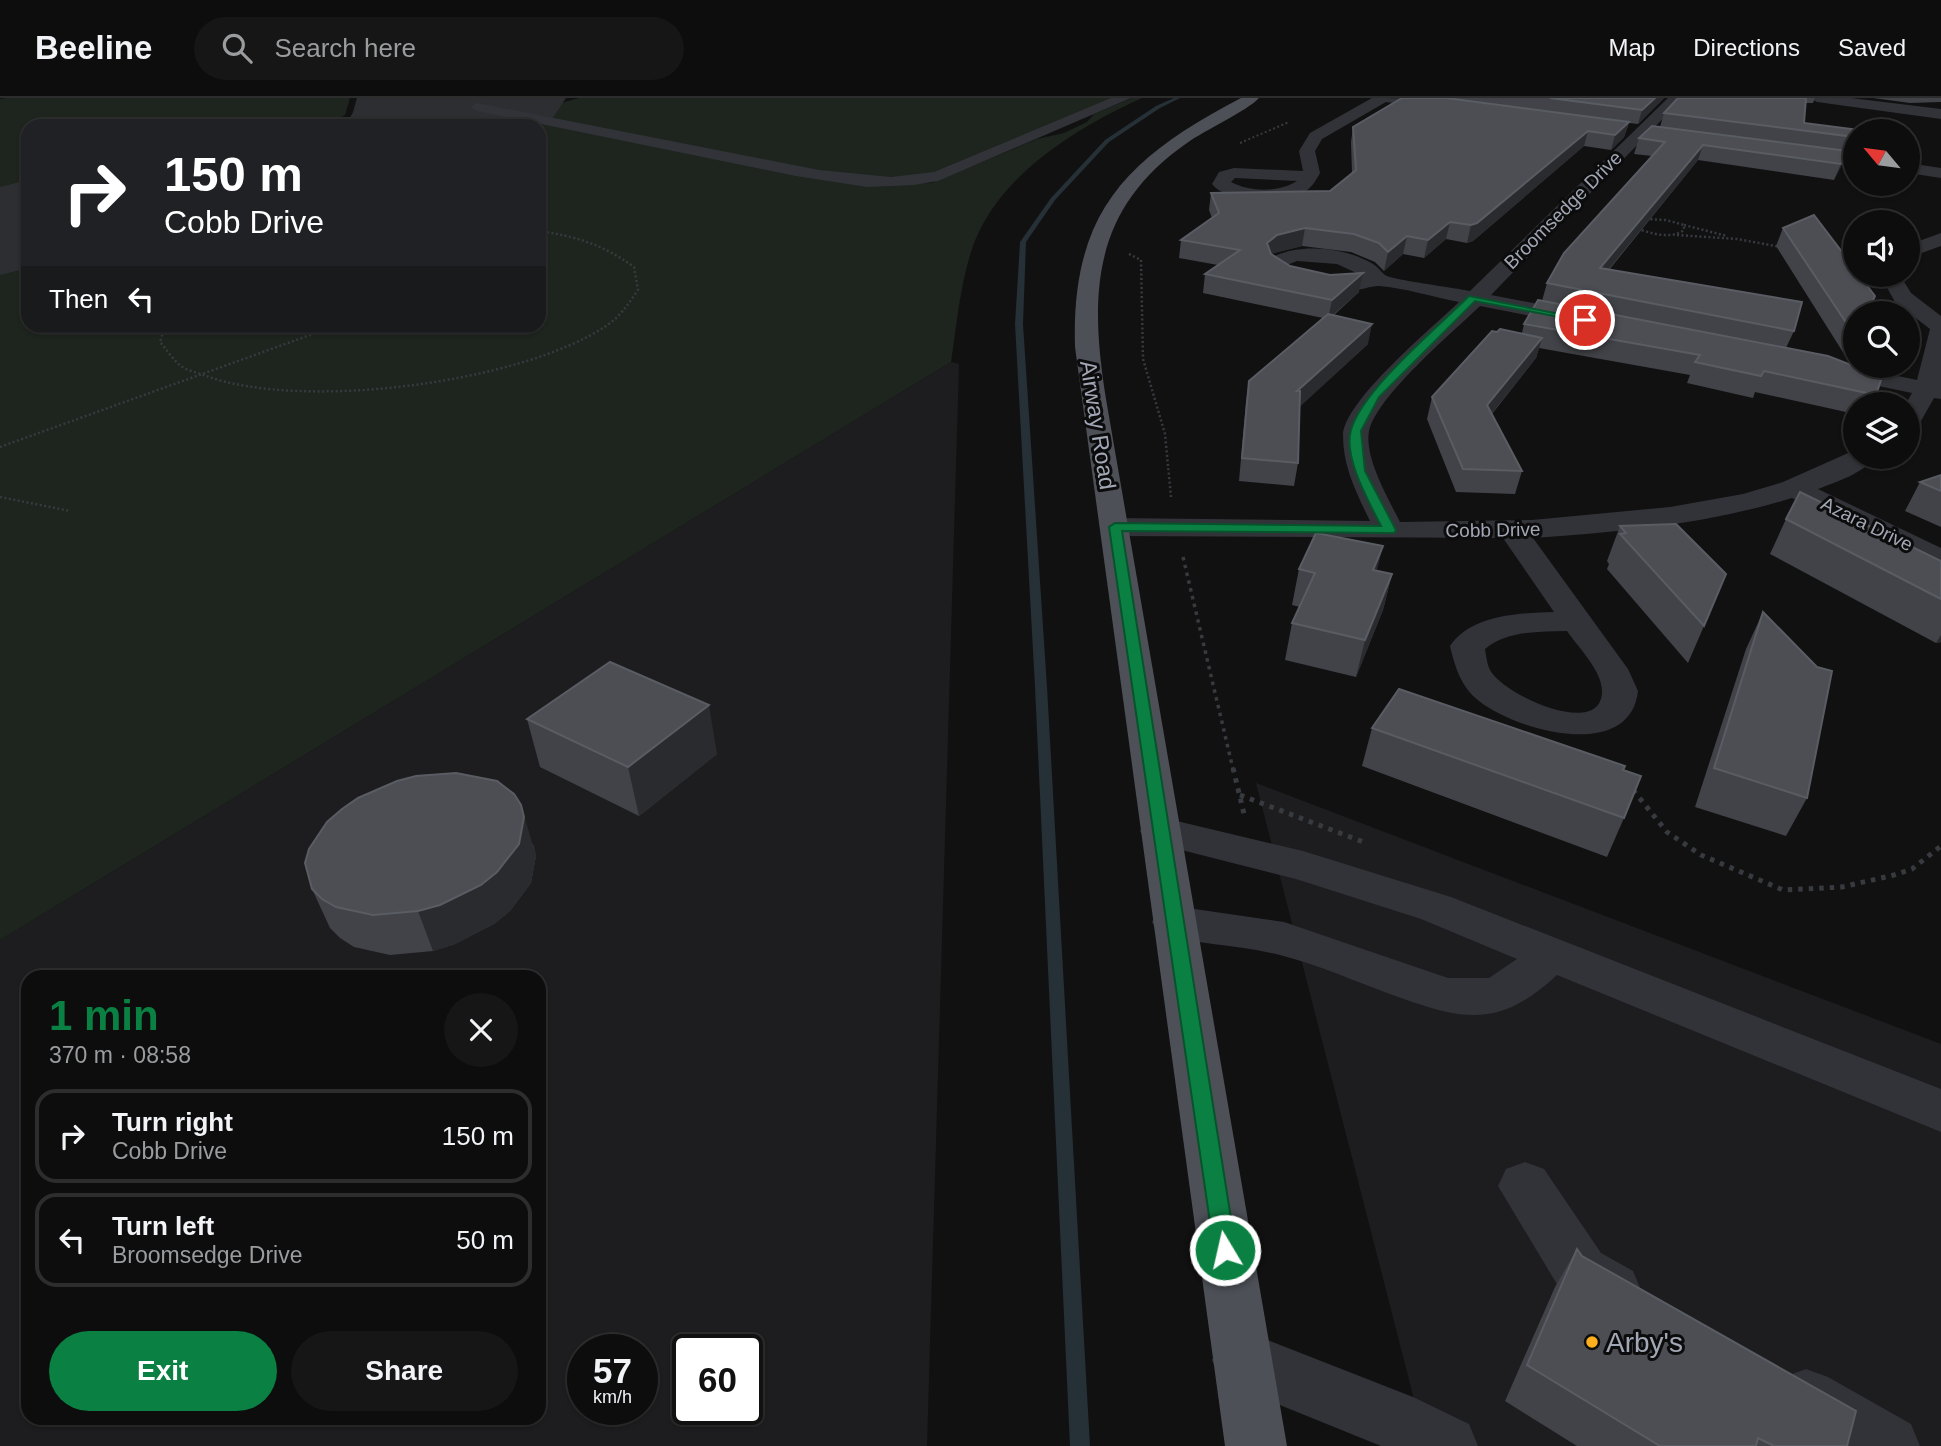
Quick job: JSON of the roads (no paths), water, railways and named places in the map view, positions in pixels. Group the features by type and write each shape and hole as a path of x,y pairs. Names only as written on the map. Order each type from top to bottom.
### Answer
{"main road":[{"name":"Airway Road","path":"1252,98 1196,127 1141,171 1123,191 1095,248 1087,297 1087,360 1256,1446"}],"street":[{"path":"546,122 659,146 832,177 884,184 912,183 938,176 1124,98"},
{"path":"1309,176 1312,170 1307,152 1315,136 1385,98 1468,109"},
{"name":"Broomsedge Drive","path":"1390,530 1360,471 1356,431 1374,396 1565,211 1635,132 1676,98"},
{"path":"1817,98 1941,114"},
{"path":"477,107 533,119"},
{"path":"1635,132 1668,136"},
{"path":"1774,151 1843,160"},
{"path":"1920,170 1941,173"},
{"path":"1920,248 1941,239"},
{"path":"1374,279 1601,323"},
{"path":"1897,287 1903,297 1941,329 1934,390 1920,407"},
{"path":"1809,365 1934,390"},
{"name":"Cobb Drive","path":"1115,527 1513,530 1632,521 1697,512 1794,488 1843,467"},
{"name":"Azara Drive","path":"1794,488 1941,560"},
{"path":"1513,530 1574,621 1611,669 1620,692 1617,709 1605,719 1583,724 1528,716 1502,703 1486,690 1467,660 1467,646 1479,635 1521,625 1574,621"},
{"path":"1160,831 1303,866 1436,908 1941,1111"},
{"path":"1174,922 1284,939 1447,996 1472,1000 1509,991 1552,954"},
{"path":"1525,1186 1581,1272 1653,1312"},
{"path":"1242,1360 1413,1429 1447,1446"},
{"path":"1759,1372 1889,1446"}],"waterway":[{"path":"1080,1446 1041,687 1019,324 1023,242 1053,199 1107,141 1158,107 1178,98"}],"place":[{"name":"Arby's","path":"1592,1342"}]}
